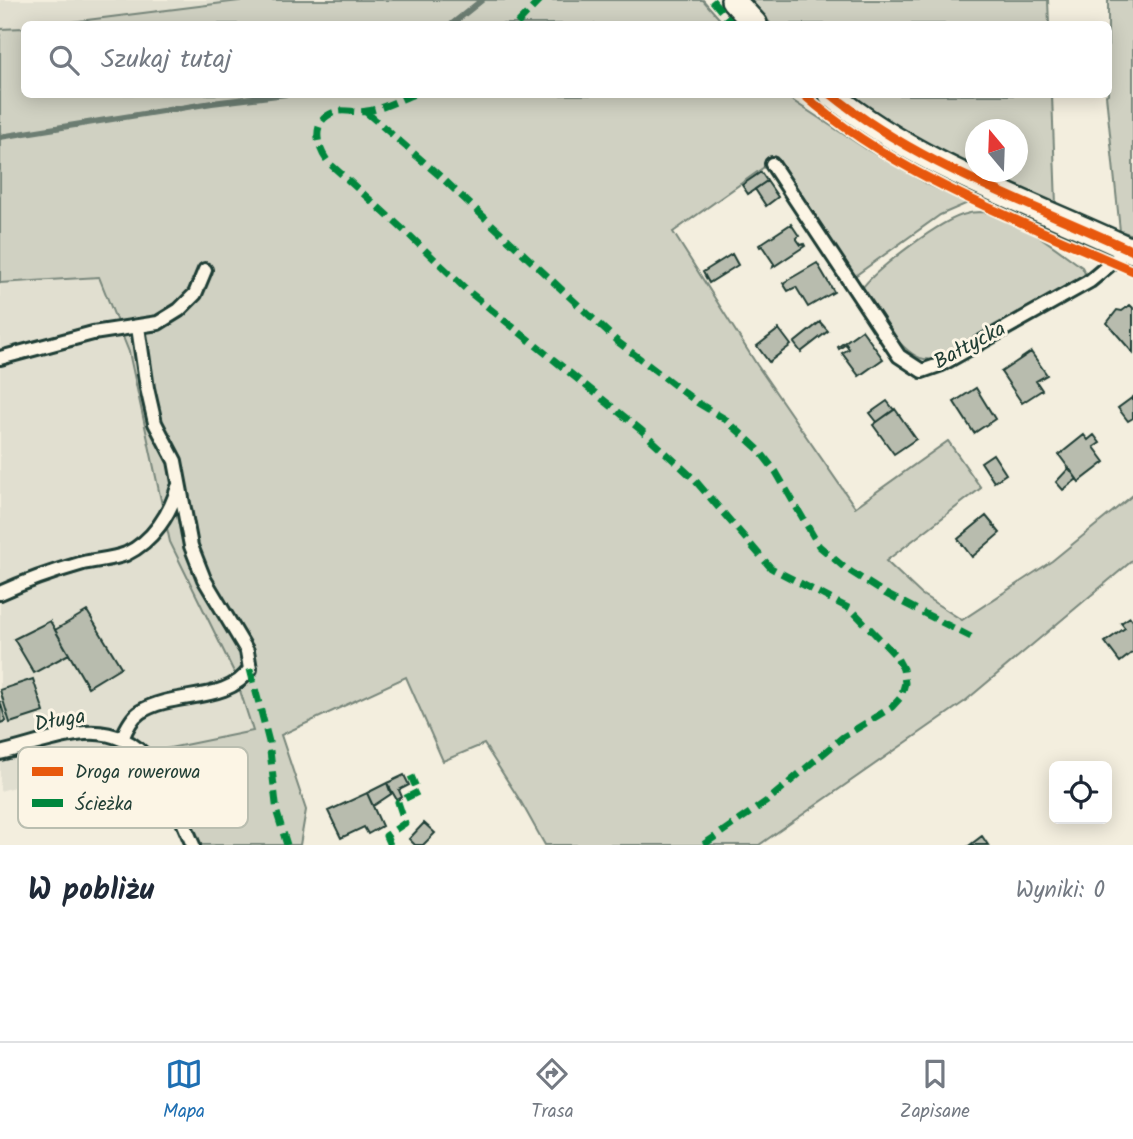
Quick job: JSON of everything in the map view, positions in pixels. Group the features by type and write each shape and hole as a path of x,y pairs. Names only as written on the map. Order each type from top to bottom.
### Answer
{"street":[{"path":"733,0 752,21"},
{"name":"Bałtycka","path":"837,98 895,139 925,156 1130,250"}],"lane":[{"name":"Bałtycka","path":"772,164 899,356 922,371 942,364 1090,281 1130,250"},
{"path":"0,358 93,333 158,323 178,310 195,294 205,270"},
{"path":"122,739 139,713 159,703 228,688 244,679 250,669 247,651 204,579 191,546 175,461 155,423 138,327"},
{"path":"0,593 81,564 125,554 147,540 164,519 174,501 180,481"},
{"name":"Długa","path":"26,747 85,733 113,735 137,747"},
{"name":"Długa","path":"0,753 18,749"},
{"name":"Długa","path":"185,828 192,845"}],"shaded area":[{"path":"0,0 247,0 79,21 21,21 21,28 0,29"},
{"path":"247,0 703,0 721,21 79,21"},
{"path":"748,0 1048,0 1049,21 768,21"},
{"path":"1108,0 1133,0 1133,235 1120,231 1106,98 1112,98 1112,21 1108,21"},
{"path":"21,28 21,98 789,98 866,149 929,185 968,203 940,215 852,278 774,160 673,232 757,365 855,507 948,441 981,488 886,561 921,594 962,620 1052,561 1133,495 1133,560 964,702 759,845 545,845 484,744 443,761 406,677 281,735 306,810 300,845 199,845 192,828 248,828 248,747 175,747 253,731 234,672 170,542 129,352 99,277 0,283 0,29"},
{"path":"853,98 1052,98 1056,205 1004,182 1028,182 1028,119 965,119 965,164 884,120"},
{"path":"983,212 1010,220 1035,234 1082,267 1085,273 1082,279 942,358 920,358 903,346 886,327 863,287 882,268 927,234 955,218"},
{"path":"99,277 129,352 170,542 234,672 253,732 174,747 18,747 18,786 0,791 0,283"}],"building":[{"path":"761,172 767,181 748,194 742,185"},
{"path":"767,181 778,197 766,206 755,189"},
{"path":"791,224 799,236 796,238 805,246 773,267 774,264 759,245"},
{"path":"732,254 738,265 709,283 703,272"},
{"path":"817,263 834,292 808,307 796,287 788,291 783,283"},
{"path":"1130,305 1133,308 1133,353 1107,323 1117,310 1122,311"},
{"path":"820,322 828,331 801,352 794,343"},
{"path":"779,329 791,345 769,362 757,346"},
{"path":"862,330 883,359 859,376 842,353 849,349 846,344 839,349 838,347"},
{"path":"1031,352 1047,375 1036,381 1042,390 1022,403 1001,372"},
{"path":"976,388 995,419 974,433 954,402"},
{"path":"1133,397 1133,418 1128,421 1118,408"},
{"path":"887,401 894,410 877,422 870,413"},
{"path":"895,409 916,439 894,454 873,425"},
{"path":"1084,435 1088,440 1094,435 1100,443 1094,447 1105,462 1079,482 1059,455"},
{"path":"993,454 1006,474 994,482 981,462"},
{"path":"1069,468 1077,479 1063,490 1056,482"},
{"path":"986,516 1000,533 972,557 958,539"},
{"path":"87,611 121,667 88,687 55,630"},
{"path":"1130,617 1133,621 1133,652 1120,662 1105,642 1125,628 1121,623"},
{"path":"50,621 69,654 34,673 14,639"},
{"path":"33,679 44,712 10,723 0,690"},
{"path":"0,701 6,721 0,723"},
{"path":"404,775 409,785 399,790 402,797 397,800 387,783"},
{"path":"387,783 391,794 373,806 367,793"},
{"path":"367,793 382,826 368,834 364,827 341,838 328,811"},
{"path":"424,823 435,833 423,845 415,845 409,839"},
{"path":"982,836 988,845 970,845"}],"waterway":[{"path":"456,21 482,0"},
{"path":"0,137 253,98"}],"marked path":[{"path":"520,21 540,0"},
{"path":"712,0 730,21"},
{"path":"404,98 364,112 339,111 323,119 319,126 318,141 329,163 468,291 641,430 693,478 771,568 852,610 896,656 903,669 905,683 901,697 892,707 843,737 767,801 703,845"},
{"path":"366,112 441,177 618,342 698,403 725,419 758,449 776,472 819,546 845,568 886,594 971,637"},
{"path":"250,669 269,742 277,813 287,845"},
{"path":"390,845 386,836 405,823 398,802 418,792 411,776"}],"cycle path":[{"path":"808,98 838,123 918,173 1004,215 1133,271"},
{"path":"836,98 865,119 938,163 1133,251"}]}
